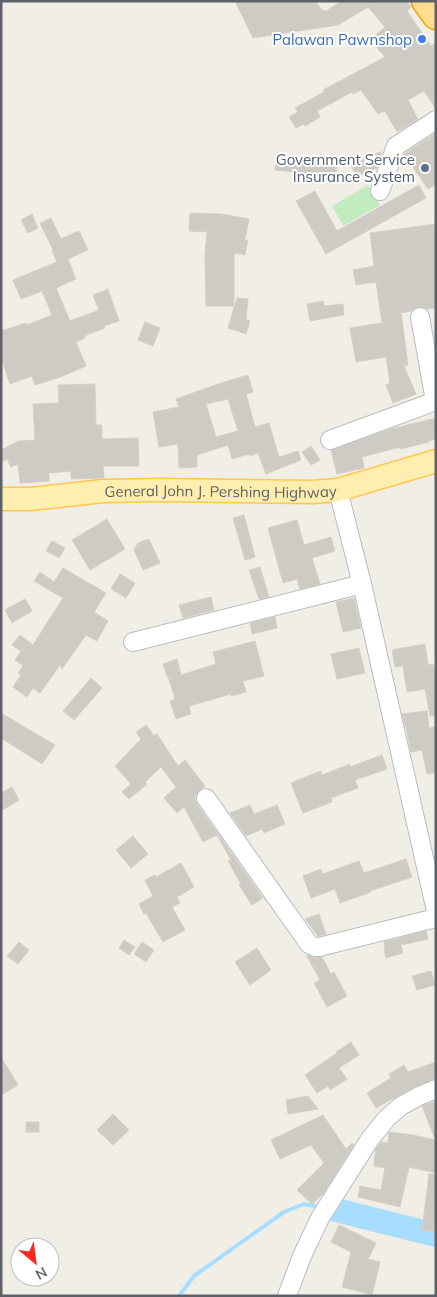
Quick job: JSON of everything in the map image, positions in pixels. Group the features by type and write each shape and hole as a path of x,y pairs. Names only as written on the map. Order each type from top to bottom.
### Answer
{"main road":[{"name":"General John J. Pershing Highway","path":"1,499 31,499 103,491 312,492 338,490 436,461"}],"street":[{"path":"380,190 396,146 436,120"},
{"path":"330,440 436,401 420,317"},
{"path":"338,490 362,584 436,911"},
{"path":"134,642 362,584"},
{"path":"206,798 312,946 319,947 436,918"},
{"path":"287,1296 302,1256 320,1218 370,1140 387,1118 401,1106 436,1088"}],"green space":[{"path":"368,185 380,205 343,226 332,206"}],"building":[{"path":"235,1 315,1 323,11 326,11 342,1 406,1 411,7 407,11 431,46 436,43 436,109 424,91 408,100 418,119 397,132 385,111 378,114 361,90 353,94 352,92 317,111 320,117 305,126 304,124 296,128 289,117 298,112 295,108 324,92 323,90 385,57 370,40 385,27 368,7 338,25 253,38"},
{"name":"Government Service Insurance System","path":"436,133 436,184 428,189 404,154"},
{"path":"380,152 382,155 377,168 357,177 351,165"},
{"path":"277,158 337,163 336,176 275,170"},
{"path":"419,185 426,198 326,254 296,201 315,191 337,231"},
{"path":"190,213 221,214 249,219 245,240 248,240 245,255 234,253 234,306 206,306 205,256 207,232 189,231"},
{"path":"32,214 38,228 28,233 21,220"},
{"path":"51,218 61,239 79,231 88,250 68,259 76,279 56,288 70,321 99,310 93,295 108,289 119,321 104,326 105,328 84,336 85,338 76,342 86,366 35,385 32,376 10,384 1,357 1,331 26,323 27,325 52,315 42,291 21,299 13,280 57,262 40,223"},
{"path":"436,224 436,308 427,309 419,307 401,313 408,365 404,366 416,394 393,403 386,385 390,383 386,357 356,362 350,328 382,323 376,282 356,285 353,270 374,266 370,233"},
{"path":"237,298 248,299 246,320 250,321 246,334 228,328"},
{"path":"323,301 324,306 343,304 344,315 310,321 307,304"},
{"path":"145,322 160,328 153,346 138,340"},
{"path":"248,375 253,392 246,394 255,427 269,423 279,457 298,451 301,460 266,474 258,453 232,459 228,445 197,455 197,467 179,468 178,444 159,447 153,412 179,407 176,399","holes":["228,399 238,431 216,437 206,404"]},
{"path":"95,384 96,425 102,425 102,439 138,438 139,466 103,466 104,478 71,479 71,471 49,473 49,481 20,483 18,464 11,467 7,459 1,462 1,450 19,441 35,440 33,404 59,403 58,385"},
{"path":"436,418 436,439 362,457 364,468 337,474 331,450 391,429"},
{"path":"311,446 320,460 311,465 302,452"},
{"path":"244,515 255,557 245,560 233,518"},
{"path":"107,519 125,549 90,570 72,540"},
{"path":"297,520 304,545 331,537 335,551 312,558 320,584 300,589 297,579 283,583 268,528"},
{"path":"149,539 160,563 143,570 134,550 138,543"},
{"path":"52,541 65,548 59,558 46,551"},
{"path":"260,567 269,597 259,599 249,570"},
{"path":"63,568 106,593 94,612 108,621 97,641 86,635 62,669 60,665 40,693 33,688 27,697 13,687 21,675 18,673 23,666 15,660 21,651 12,645 20,635 33,645 63,598 34,581 40,572 54,582"},
{"path":"120,574 135,583 126,598 111,589"},
{"path":"211,597 214,610 183,618 179,605"},
{"path":"354,598 361,628 343,632 336,602"},
{"path":"25,599 32,611 12,623 5,610"},
{"path":"275,617 277,628 252,634 250,623"},
{"path":"255,641 264,676 243,681 246,692 231,696 231,694 189,706 191,714 176,719 170,701 175,699 163,664 177,659 181,675 216,664 213,652"},
{"path":"425,644 428,665 433,664 436,679 436,716 430,716 425,689 407,692 403,666 395,667 392,650"},
{"path":"359,648 365,673 337,679 331,654"},
{"path":"91,678 102,688 74,720 63,711"},
{"path":"427,711 429,728 436,726 436,773 427,774 422,750 411,752 402,714"},
{"path":"1,713 55,745 42,764 1,738"},
{"path":"146,725 154,736 157,734 178,766 185,760 205,786 196,794 197,804 263,898 252,905 239,885 241,884 228,861 231,860 217,835 203,842 184,807 177,813 164,798 176,787 161,767 145,782 147,784 129,799 122,792 131,784 115,766 141,739 136,732"},
{"path":"382,755 387,769 355,780 358,788 331,798 332,802 303,813 291,783 321,771 322,775 350,764 350,767"},
{"path":"12,787 19,800 1,811 1,793"},
{"path":"250,805 254,814 277,805 285,824 264,833 262,829 246,836 230,813"},
{"path":"133,836 148,854 131,868 116,850"},
{"path":"406,859 412,877 340,903 335,889 311,898 303,876 321,869 323,874 359,861 364,873"},
{"path":"181,863 194,887 177,897 180,903 172,907 185,930 163,942 139,904 153,896 145,880 155,875 156,877"},
{"path":"319,914 326,934 318,936 305,919"},
{"path":"426,931 428,939 401,945 403,953 386,958 384,942"},
{"path":"124,940 135,947 129,955 119,948"},
{"path":"19,942 29,950 18,964 7,956"},
{"path":"142,942 154,950 146,962 134,954"},
{"path":"257,948 271,970 250,985 235,962"},
{"path":"308,955 315,958 322,957 331,974 334,972 347,996 327,1007 314,983 320,980"},
{"path":"431,971 435,985 417,990 412,976"},
{"path":"351,1042 359,1055 339,1068 347,1079 330,1090 328,1086 317,1093 305,1075"},
{"path":"1,1057 18,1085 1,1095"},
{"path":"436,1062 436,1079 414,1087 376,1108 367,1093 391,1078 389,1074 404,1065 408,1072"},
{"path":"308,1096 318,1109 288,1114 286,1100"},
{"path":"436,1101 436,1139 435,1139 422,1106"},
{"path":"113,1114 129,1130 113,1145 97,1130"},
{"path":"323,1115 346,1149 352,1143 354,1145 324,1193 312,1204 297,1190 324,1163 311,1145 280,1159 271,1140"},
{"path":"26,1122 39,1122 39,1132 26,1132"},
{"path":"389,1132 436,1140 436,1173 409,1167 400,1207 358,1197 360,1186 381,1190 385,1168 374,1166 375,1155 376,1149 381,1142 388,1143"},
{"path":"429,1174 436,1174 436,1232 422,1231"},
{"path":"339,1225 376,1243 368,1259 380,1262 372,1295 342,1287 351,1252 331,1242"}],"waterway":[{"path":"179,1296 194,1276 284,1212 304,1204 315,1206"},
{"path":"332,1209 436,1235"}],"place":[{"name":"Palawan Pawnshop","path":"422,39"},
{"name":"Government Service Insurance System","path":"425,168"}]}
